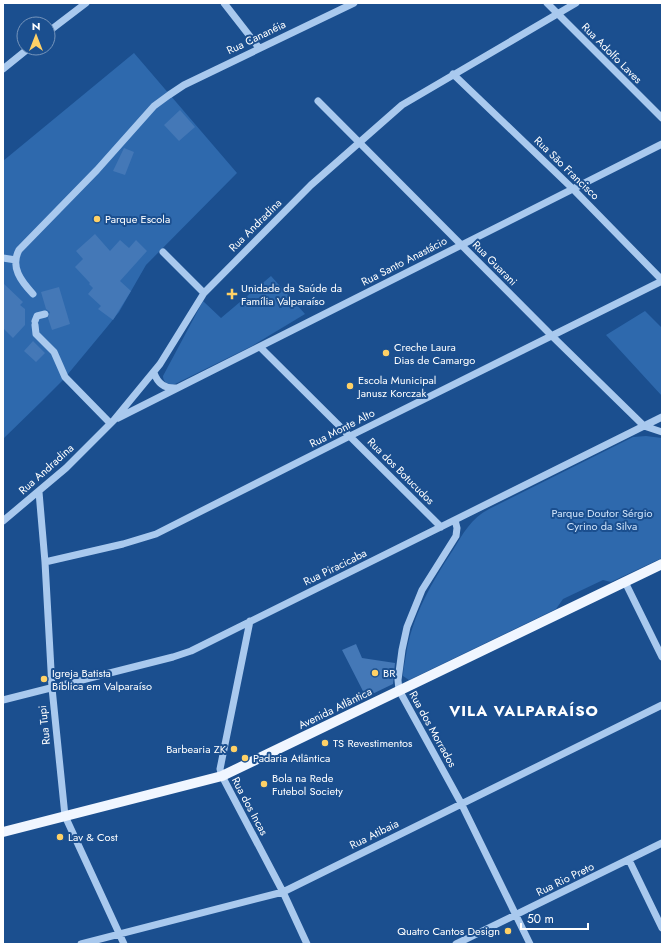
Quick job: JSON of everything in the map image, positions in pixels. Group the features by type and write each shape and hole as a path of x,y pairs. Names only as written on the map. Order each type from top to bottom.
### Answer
{"main road":[{"name":"Avenida Atlântica","path":"3,832 222,776 662,564"}],"street":[{"path":"56,26 86,3"},
{"path":"224,3 259,48"},
{"name":"Rua Cananéia","path":"16,260 19,250 97,170 154,106 184,85 354,3"},
{"name":"Rua Adolfo Laves","path":"547,3 662,118"},
{"name":"Rua Andradina","path":"3,521 66,468 112,421 154,372 204,293 311,185 358,142 402,105 576,3"},
{"path":"3,69 18,56"},
{"name":"Rua São Francisco","path":"454,74 573,189 662,280"},
{"name":"Rua Guarani","path":"318,101 552,336 644,426 662,432"},
{"name":"Rua Santo Anastácio","path":"112,421 662,144"},
{"path":"163,252 204,293"},
{"path":"3,258 16,260 16,269 22,283 33,294"},
{"name":"Rua Monte Alto","path":"45,562 123,544 156,534 662,280"},
{"path":"45,314 37,316 35,323 36,334 54,352 65,377 112,421"},
{"name":"Rua dos Botucudos","path":"260,347 441,527"},
{"path":"154,372 156,379 162,385 172,389 179,388"},
{"name":"Rua Piracicaba","path":"3,700 182,654 662,417"},
{"name":"Rua Tupi","path":"39,492 45,562 52,688 65,816 124,944"},
{"name":"Rua dos Morrados","path":"455,520 457,528 456,536 422,590 405,634 398,680 399,690 461,803 530,944"},
{"path":"625,582 662,657"},
{"name":"Rua dos Incas","path":"250,621 220,769 222,776 283,892 307,944"},
{"name":"Rua Atibaia","path":"81,944 283,892 662,705"},
{"name":"Rua Rio Preto","path":"456,944 662,844"},
{"path":"629,860 662,928"}],"green space":[{"name":"Parque Escola","path":"134,53 237,173 146,265 119,312 107,327 63,380 3,439 3,161"},
{"path":"271,276 305,314 252,346 173,385 167,383 163,376 203,301 221,318"},
{"path":"645,311 662,328 662,396 606,335"},
{"name":"Parque Doutor Sérgio Cyrino da Silva","path":"646,436 662,438 662,558 611,582 603,580 563,599 556,609 409,680 403,676 413,627 430,587 464,532 477,517 489,509 633,437"}],"building":[{"path":"180,110 195,127 179,141 164,125"},
{"path":"124,148 134,152 125,175 113,171"},
{"path":"95,234 110,251 120,240 129,248 136,240 147,251 120,281 131,291 113,320 98,309 101,306 88,294 93,288 75,267 83,259 76,251"},
{"path":"3,283 23,302 20,305 25,309 25,325 13,338 3,328"},
{"path":"59,287 70,324 52,330 48,318 50,312 46,309 41,292"},
{"path":"33,341 45,353 36,362 24,351"},
{"name":"BR","path":"356,644 362,658 395,663 393,684 366,697 342,650"}],"place":[{"name":"Parque Escola","path":"97,219"},
{"name":"Unidade da Saúde da Família Valparaíso","path":"232,294"},
{"name":"Creche Laura Dias de Camargo","path":"386,353"},
{"name":"Escola Municipal Janusz Korczak","path":"350,386"},
{"name":"BR","path":"375,673"},
{"name":"Igreja Batista Bíblica em Valparaíso","path":"44,679"},
{"name":"TS Revestimentos","path":"325,743"},
{"name":"Barbearia ZK","path":"234,749"},
{"name":"Padaria Atlântica","path":"245,758"},
{"name":"Bola na Rede Futebol Society","path":"264,784"},
{"name":"Lav & Cost","path":"60,837"},
{"name":"Quatro Cantos Design","path":"508,931"}],"district":[{"name":"VILA VALPARAÍSO","path":"524,711"}]}
